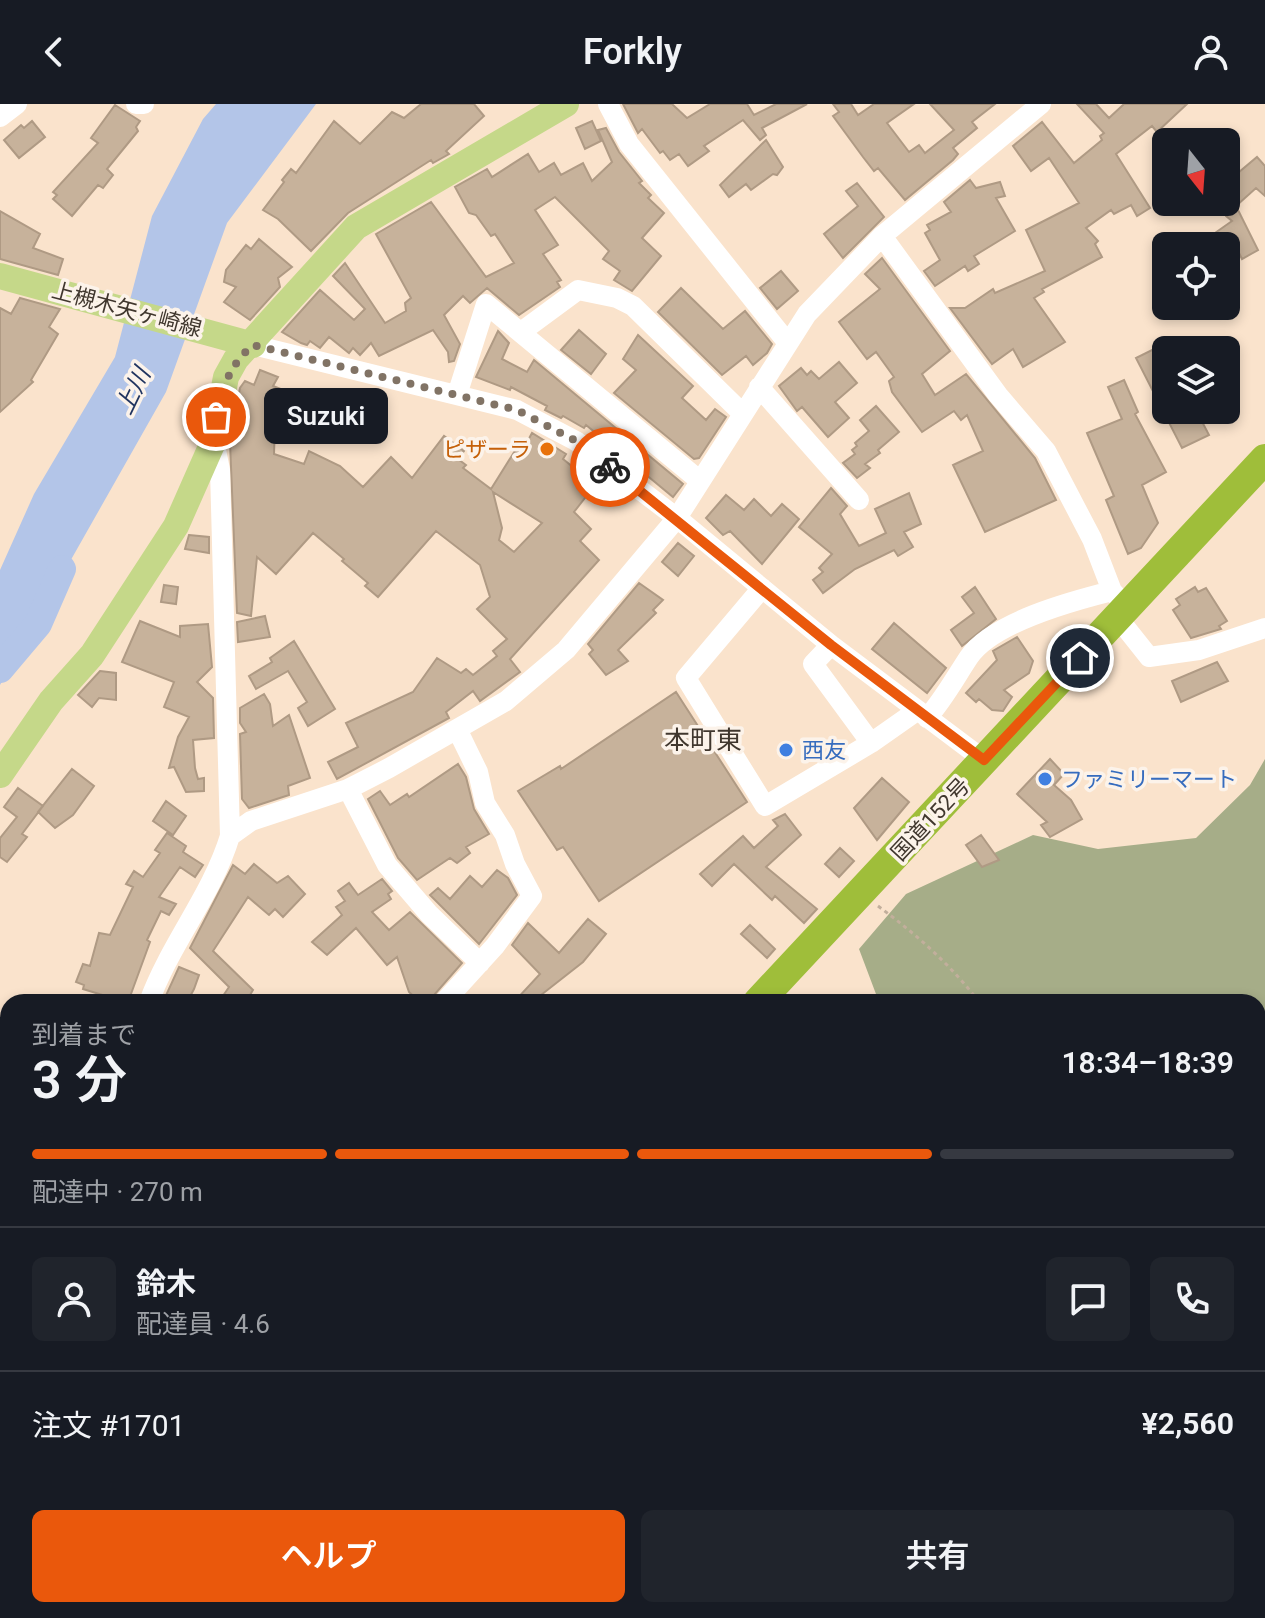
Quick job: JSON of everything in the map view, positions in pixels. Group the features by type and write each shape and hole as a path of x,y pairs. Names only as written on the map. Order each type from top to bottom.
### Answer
{"highway":[{"name":"国道152号","path":"765,994 984,760 1119,605 1265,459"}],"main road":[{"path":"0,775 51,701 92,655 134,595 176,526 214,440 226,377 236,359 253,345 356,227 566,104"},
{"name":"上槻木矢ヶ崎線","path":"0,276 219,333 253,345"}],"street":[{"path":"0,117 17,104"},
{"path":"136,104 144,104"},
{"path":"608,104 629,144 787,342"},
{"path":"230,836 251,821 348,789 457,729 506,701 566,650 677,518 807,314 882,236 1034,106"},
{"path":"882,236 998,395 1046,451 1092,539 1119,605 1149,657 1199,650 1265,628"},
{"path":"521,332 578,290 617,298 633,306 742,413"},
{"path":"457,395 486,304 699,480"},
{"path":"253,345 517,410 576,441 677,518 831,645 984,760"},
{"path":"759,387 859,500"},
{"path":"152,994 161,969 222,863 230,836 220,470 214,440"},
{"path":"762,588 686,678 765,806 922,714 959,678 969,656 986,642 1056,607 1119,605"},
{"path":"831,645 813,664 871,743"},
{"path":"451,994 480,963 532,896 515,864 505,835 485,803 473,758 457,729"},
{"path":"348,789 387,865 429,914 480,963"}],"path":[{"path":"872,901 922,939 959,974 973,994"}],"green space":[{"path":"1265,759 1265,994 876,994 859,949 906,894 1033,835 1098,849 1196,838 1250,785"}],"water":[{"path":"216,104 316,104 227,223 166,392 0,685 0,570 34,494 115,357 152,216 203,119"}],"building":[{"path":"421,104 474,104 484,116 446,151 449,154 433,163 431,160 348,213 311,251 278,219 263,210 284,182 282,180 291,169 296,173 334,121 360,144 392,112 404,118"},
{"path":"623,104 672,104 687,118 710,104 747,104 754,115 776,104 807,104 762,128 766,135 760,140 743,120 704,146 709,151 688,166 679,154 670,160 663,151 660,153 642,129 638,133"},
{"path":"833,104 851,104 858,115 874,104 914,104 887,123 909,152 919,145 925,153 954,130 930,104 995,104 972,122 977,128 953,148 958,154 953,160 905,200 878,168 874,171 863,157 833,116 839,112"},
{"path":"1077,104 1096,104 1109,118 1124,104 1187,104 1161,128 1152,126 1116,154 1150,208 1137,216 1131,205 1114,214 1111,210 1086,228 1098,241 1095,244 1102,257 1042,289 1044,292 1034,298 1065,342 1023,367 1013,349 992,364 950,308 965,308 993,289 995,293 1045,271 1026,230 1079,203 1049,158 1031,171 1013,146 1042,122 1074,163 1102,140 1100,136 1104,133"},
{"path":"115,105 140,121 136,127 138,131 107,169 113,175 103,188 98,185 72,216 53,199 57,195 53,192 98,143 91,138"},
{"path":"32,121 45,137 19,158 4,140 21,125 24,128"},
{"path":"592,121 601,141 585,149 576,128"},
{"path":"606,128 619,152 642,181 639,183 651,195 648,198 664,213 642,238 661,256 632,291 614,280 620,271 603,259 609,251 555,197 535,210 558,245 543,254 561,280 557,282 560,287 519,315 487,288 470,303 463,296 444,315 460,344 454,361 449,362 448,352 433,330 379,356 371,343 360,355 353,348 349,353 329,337 320,348 310,341 307,345 301,343 282,332 320,290 354,320 365,309 333,276 345,263 385,323 406,311 405,303 411,298 376,234 431,202 486,277 514,263 495,234 491,236 476,215 469,213 455,187 487,169 492,177 528,154 539,172 554,163 561,175 583,163 592,181 612,162 598,130"},
{"path":"766,140 783,167 777,175 773,174 751,190 746,184 729,197 720,185"},
{"path":"1257,157 1265,166 1265,196 1256,188 1240,202 1240,171"},
{"path":"970,180 976,188 1000,182 1005,196 996,198 1015,231 974,256 979,264 968,271 965,266 935,286 924,271 940,260 925,233 930,230 927,225 951,212 944,202"},
{"path":"857,183 884,217 843,258 824,234 858,206 846,191"},
{"path":"0,211 40,234 33,248 63,259 58,275 0,259"},
{"path":"1240,214 1258,250 1242,259 1240,232 1216,232 1232,221 1226,216"},
{"path":"259,239 292,267 278,278 280,287 250,320 224,302 236,287 224,282 226,270 246,245 251,249"},
{"path":"882,258 950,351 922,374 935,395 966,374 1035,458 1056,500 985,532 953,465 983,451 967,415 961,420 954,411 922,432 892,392 889,381 894,377 876,352 867,359 839,322 880,289 865,274"},
{"path":"781,271 798,291 777,309 760,288"},
{"path":"681,288 723,329 745,311 772,344 767,353 753,365 746,356 722,375 658,312"},
{"path":"20,298 60,309 49,327 58,334 31,380 33,382 0,412 0,308 11,314"},
{"path":"579,330 606,354 591,374 561,350"},
{"path":"498,331 509,343 502,359 527,372 534,360 683,484 673,497 586,425 584,428 545,410 547,406 511,387 510,390 476,377"},
{"path":"638,335 693,386 682,398 706,420 715,409 726,417 699,458 694,459 614,393 636,370 623,359"},
{"path":"1152,350 1152,389 1136,358"},
{"path":"839,362 857,383 835,402 849,418 828,437 802,407 797,411 779,386 801,368 807,375 811,371 819,379"},
{"path":"260,370 278,377 273,386 314,402 301,433 275,423 274,454 304,464 309,451 340,466 363,487 391,457 412,478 444,436 464,451 458,459 466,465 463,468 491,489 521,441 526,444 532,433 566,454 563,459 595,485 574,512 591,529 580,541 599,560 510,659 520,672 480,701 473,691 446,712 449,718 337,779 328,762 358,747 346,723 413,692 437,658 461,673 466,669 473,675 497,656 493,651 507,639 477,609 490,597 480,565 436,531 378,597 365,586 368,583 342,561 344,559 313,533 276,574 257,557 251,616 237,613 230,442 240,388 245,381 254,385","holes":["493,492 542,523 514,552 499,540 502,528"]},
{"path":"1124,380 1138,412 1135,414 1166,472 1142,485 1158,523 1141,548 1128,554 1106,500 1114,496 1087,433 1122,419 1108,387"},
{"path":"876,406 899,432 865,464 870,468 857,478 843,463 855,454 852,450 857,446 855,443 869,431 860,420"},
{"path":"1170,424 1203,424 1209,435 1182,448"},
{"path":"831,488 847,506 840,514 859,546 886,533 875,509 909,493 921,524 904,532 913,547 898,556 894,550 855,569 823,593 813,580 823,572 819,568 832,554 799,527"},
{"path":"726,495 744,510 754,499 771,516 782,504 799,519 762,564 730,531 723,535 706,518"},
{"path":"189,535 209,537 209,553 185,549"},
{"path":"678,543 694,556 678,576 662,562"},
{"path":"639,583 663,600 653,610 656,613 618,650 628,661 606,675 589,654 593,650 588,644"},
{"path":"164,585 178,587 176,604 161,602"},
{"path":"975,587 996,619 962,646 951,630 974,613 962,597"},
{"path":"1195,587 1198,592 1206,588 1227,621 1219,626 1221,629 1191,638 1173,610 1180,605 1176,599"},
{"path":"265,616 270,637 238,642 237,622"},
{"path":"140,621 180,637 180,626 208,624 212,667 197,682 213,698 214,738 193,740 195,768 198,779 204,778 204,791 186,792 174,767 169,768 178,737 189,717 164,707 174,682 122,662"},
{"path":"894,623 946,668 927,693 872,649"},
{"path":"1017,637 1033,661 1029,673 1004,690 1012,697 1003,711 992,710 966,693 997,660 993,651"},
{"path":"294,641 335,709 308,726 298,708 307,702 288,671 256,689 249,676 272,662 270,658"},
{"path":"1217,662 1228,681 1181,702 1172,681"},
{"path":"100,671 116,673 116,700 99,698 92,707 78,695"},
{"path":"676,692 747,802 599,901 563,847 557,850 518,791 560,766 561,769"},
{"path":"264,694 270,704 273,726 289,715 310,778 288,786 289,795 249,808 242,799 240,734 246,732 240,723 240,708"},
{"path":"1050,759 1064,774 1054,785 1071,800 1082,819 1050,837 1041,825 1047,822 1017,794"},
{"path":"458,764 466,777 474,809 489,834 466,847 470,853 457,863 450,858 417,880 398,858 368,799 380,791 390,805 407,794 409,797"},
{"path":"72,769 94,786 73,815 55,828 38,812"},
{"path":"882,778 909,802 877,840 854,808"},
{"path":"18,788 43,806 22,834 27,837 7,862 0,857 0,838 17,817 4,807"},
{"path":"166,801 186,816 173,835 153,821"},
{"path":"785,814 801,835 766,867 817,909 804,923 775,896 772,900 734,864 712,886 700,874 743,836 754,848 778,826 773,820"},
{"path":"167,833 186,846 183,852 203,865 195,877 180,867 159,897 176,904 169,915 161,911 147,940 150,942 131,994 99,994 83,989 84,985 76,982 83,964 90,966 99,933 110,935 133,887 126,884 134,871 143,877 160,853 155,850"},
{"path":"981,835 999,860 982,867 966,845"},
{"path":"840,848 854,861 839,877 825,864"},
{"path":"254,864 277,883 288,876 305,894 283,917 275,909 269,915 248,897 213,951 253,990 251,994 224,994 229,987 190,948 233,865 245,874"},
{"path":"497,870 508,878 517,895 479,944 430,895 438,888 450,899 470,876 482,887"},
{"path":"382,879 392,891 388,894 391,899 372,912 389,930 410,912 462,963 435,994 411,994 397,957 387,965 356,928 327,955 312,942 342,915 336,907 345,901 338,891 349,883 358,895"},
{"path":"588,919 606,934 583,962 542,994 521,994 540,974 512,945 528,923 559,953"},
{"path":"750,925 775,949 767,958 741,934"},
{"path":"179,967 199,975 191,994 167,994"}],"waterway":[{"name":"上川","path":"0,669 38,624 62,569"}],"way so far":[{"path":"216,417 226,377 236,359 253,345 517,410 576,441 610,467"}],"place":[{"name":"Suzuki","path":"216,417"},
{"name":"ピザーラ","path":"547,449"},
{"name":"西友","path":"786,750"},
{"name":"ファミリーマート","path":"1045,779"}],"district":[{"name":"本町東","path":"703,740"}],"route":[{"path":"610,467 831,645 984,760 1080,658"}]}
